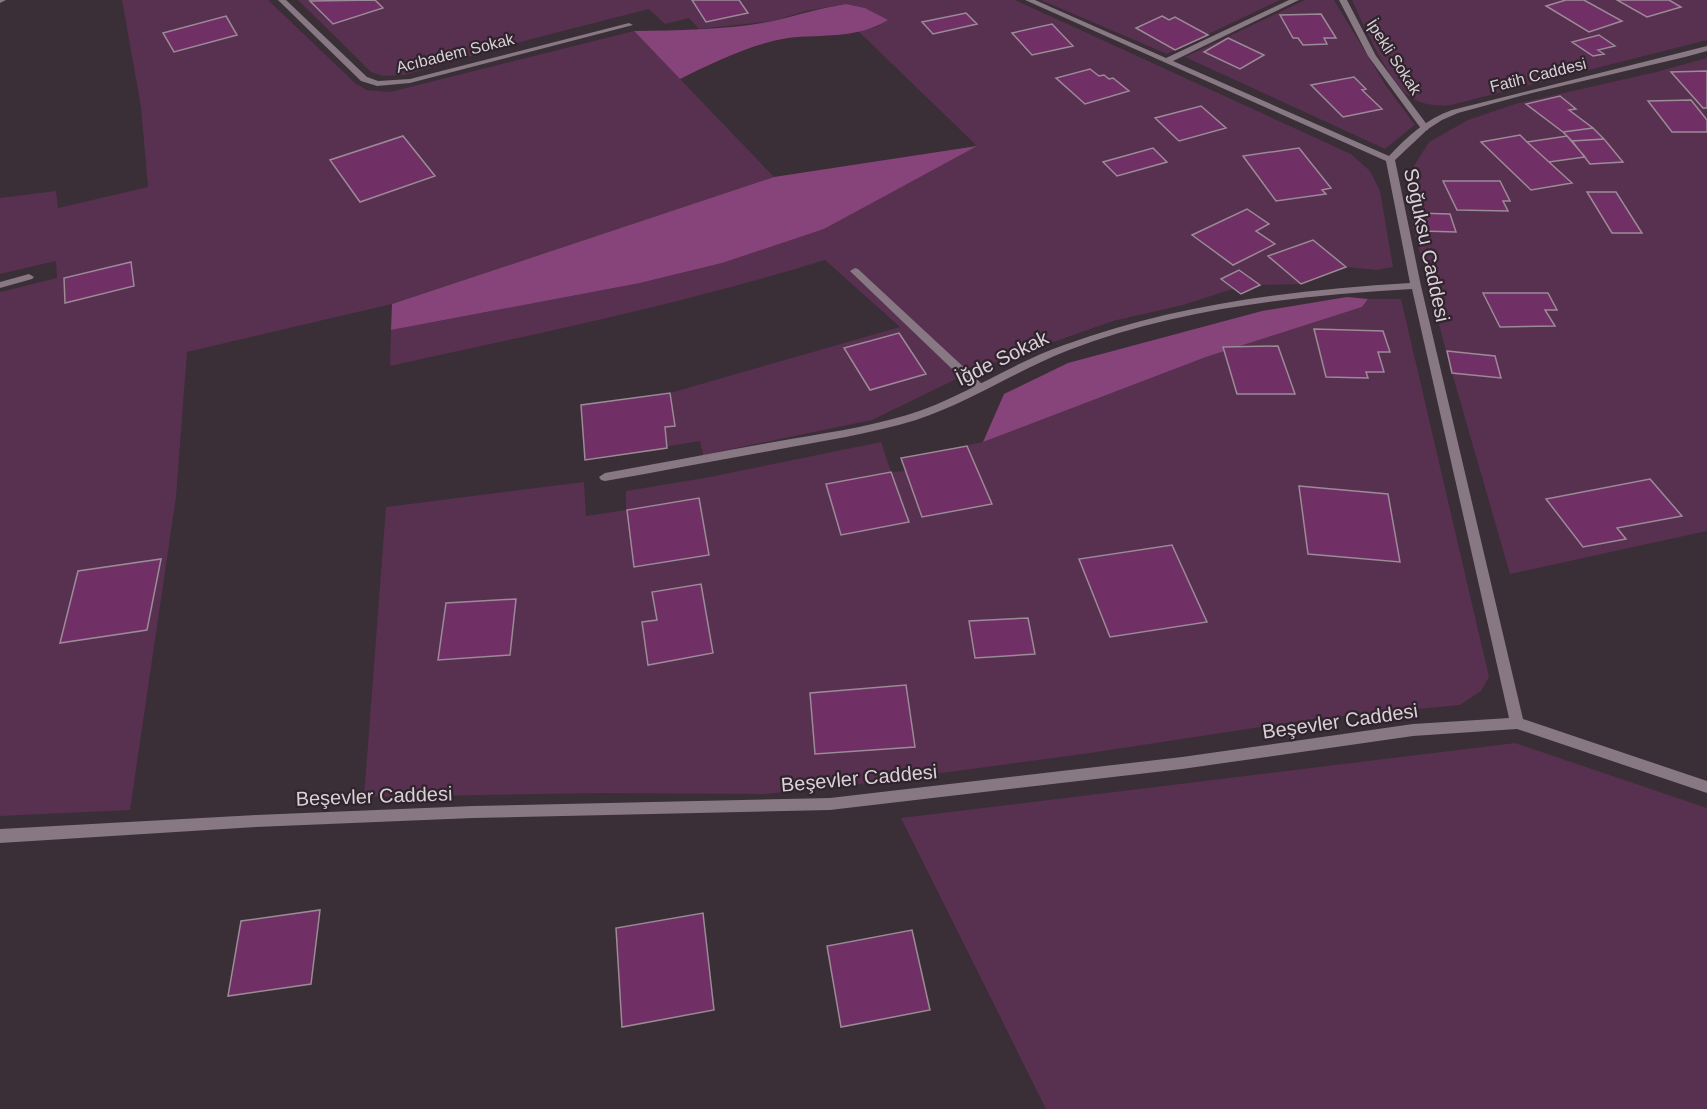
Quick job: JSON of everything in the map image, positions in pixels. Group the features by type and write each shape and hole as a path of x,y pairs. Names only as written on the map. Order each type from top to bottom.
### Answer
{"street":[{"name":"Acıbadem Sokak","path":"282,0 364,79 377,84 410,81 629,25"},
{"name":"Soğuksu Caddesi","path":"1029,0 1390,160 1416,286 1517,723"},
{"path":"1168,60 1294,0"},
{"name":"İpekli Sokak","path":"1343,0 1372,56 1425,128"},
{"name":"Fatih Caddesi","path":"1390,160 1409,140 1439,118 1553,85 1668,60 1707,48"},
{"path":"855,271 978,388"},
{"path":"0,285 29,278"},
{"name":"İğde Sokak","path":"605,477 859,432 942,407 1066,347 1138,324 1248,302 1325,291 1416,286"},
{"name":"Beşevler Caddesi","path":"0,836 256,821 473,812 830,804 1182,763 1413,730 1517,723 1707,787"}],"shaded area":[{"path":"122,0 268,0 355,83 367,90 390,92 634,31 774,177 392,304 187,352 176,497 130,810 0,816 0,292 57,278 56,261 0,274 0,198 56,191 58,208 148,187 141,107"},
{"path":"298,0 1015,0 1351,154 1370,171 1380,191 1393,267 1376,270 1346,267 1313,240 1269,256 1301,284 1260,285 1241,294 1233,289 1183,305 1113,321 977,369 872,420 703,455 700,441 585,460 581,405 670,393 900,327 825,260 717,291 390,366 391,330 640,283 722,263 824,229 976,145 858,31 877,27 887,20 865,8 846,4 806,11 773,21 699,29 689,18 665,24 649,9 404,75 383,76 371,72"},
{"path":"1041,0 1280,0 1167,54"},
{"path":"1305,0 1334,0 1386,86 1415,125 1385,149 1185,57"},
{"path":"1352,0 1707,0 1707,40 1451,105 1432,105 1413,99 1396,82 1374,47"},
{"path":"846,4 865,8 888,20 852,33 774,41 719,60 680,79 634,31 739,26 773,21"},
{"path":"1707,58 1707,531 1510,574 1413,227 1407,177 1429,142 1468,120 1515,104"},
{"path":"977,146 824,229 722,263 640,283 391,330 392,304 774,177"},
{"path":"1347,297 1368,299 1362,307 1206,357 983,442 1004,394 1068,363 1262,311"},
{"path":"1368,299 1401,299 1489,677 1481,691 1460,705 1313,719 1090,753 853,785 765,794 601,793 364,797 386,507 584,482 586,516 626,510 626,491 710,477 881,442 891,472 905,471 901,458 983,442 1206,357 1362,307"},
{"path":"1515,743 1707,808 1707,1109 1046,1109 901,818"}],"building":[{"path":"375,0 383,8 333,24 310,1"},
{"path":"692,0 739,0 748,13 706,22"},
{"path":"1566,0 1584,0 1622,21 1589,32 1546,6"},
{"path":"1617,0 1669,0 1681,7 1647,17"},
{"path":"966,13 977,24 933,34 922,22"},
{"path":"1321,14 1336,38 1324,38 1327,44 1303,45 1298,38 1293,38 1280,15"},
{"path":"226,16 237,35 174,52 163,33"},
{"path":"1162,16 1169,20 1175,17 1208,35 1175,50 1136,28"},
{"path":"1052,24 1073,46 1032,55 1012,33"},
{"path":"1599,35 1615,46 1598,50 1604,54 1593,56 1572,42"},
{"path":"1228,38 1264,55 1240,69 1204,52"},
{"path":"1090,69 1099,76 1113,78 1129,91 1085,104 1056,78"},
{"path":"1707,71 1707,108 1703,108 1671,72"},
{"path":"1354,77 1366,89 1362,90 1382,109 1343,117 1311,85"},
{"path":"1560,96 1576,109 1569,110 1593,128 1563,132 1526,104"},
{"path":"1691,100 1707,120 1707,132 1672,132 1648,101"},
{"path":"1201,106 1226,128 1179,141 1155,118"},
{"path":"1593,128 1604,139 1572,141 1563,132"},
{"path":"1520,135 1572,183 1531,190 1481,142"},
{"path":"403,136 435,176 360,202 330,160"},
{"path":"1567,136 1585,157 1549,162 1527,142"},
{"path":"1604,139 1623,162 1590,164 1572,141"},
{"path":"1153,148 1167,162 1117,176 1103,162"},
{"path":"1299,148 1331,188 1322,190 1326,194 1276,201 1243,156"},
{"path":"1443,181 1500,181 1510,201 1503,201 1508,211 1457,210"},
{"path":"1587,192 1616,192 1642,233 1612,233"},
{"path":"1247,209 1269,224 1256,231 1275,244 1233,265 1192,235"},
{"path":"1416,213 1450,214 1456,232 1422,231"},
{"path":"1313,240 1346,267 1301,284 1268,256"},
{"path":"131,262 134,286 65,303 64,278"},
{"path":"1239,270 1260,285 1241,294 1221,279"},
{"path":"1483,293 1548,293 1557,310 1545,310 1555,326 1500,327"},
{"path":"1314,329 1383,331 1390,352 1378,352 1384,372 1366,372 1368,378 1326,377"},
{"path":"899,333 926,374 870,390 844,348"},
{"path":"1278,346 1295,394 1237,394 1223,347"},
{"path":"1447,351 1495,356 1501,378 1452,373"},
{"path":"670,393 675,426 665,427 667,448 585,460 581,405"},
{"path":"967,446 992,504 922,517 901,458"},
{"path":"891,472 909,522 841,535 826,484"},
{"path":"1650,479 1682,516 1617,528 1626,539 1583,547 1546,499"},
{"path":"1299,486 1388,494 1400,562 1308,554"},
{"path":"699,498 709,555 634,567 627,510"},
{"path":"1172,545 1207,622 1110,637 1079,559"},
{"path":"161,559 147,630 60,643 78,571"},
{"path":"701,584 713,653 648,665 642,622 657,620 652,592"},
{"path":"516,599 510,655 438,660 446,603"},
{"path":"1028,618 1035,654 975,658 969,621"},
{"path":"906,685 915,747 815,754 810,693"},
{"path":"320,910 311,984 228,996 241,921"},
{"path":"703,913 714,1010 622,1027 616,928"},
{"path":"912,930 930,1010 841,1027 827,946"}]}
